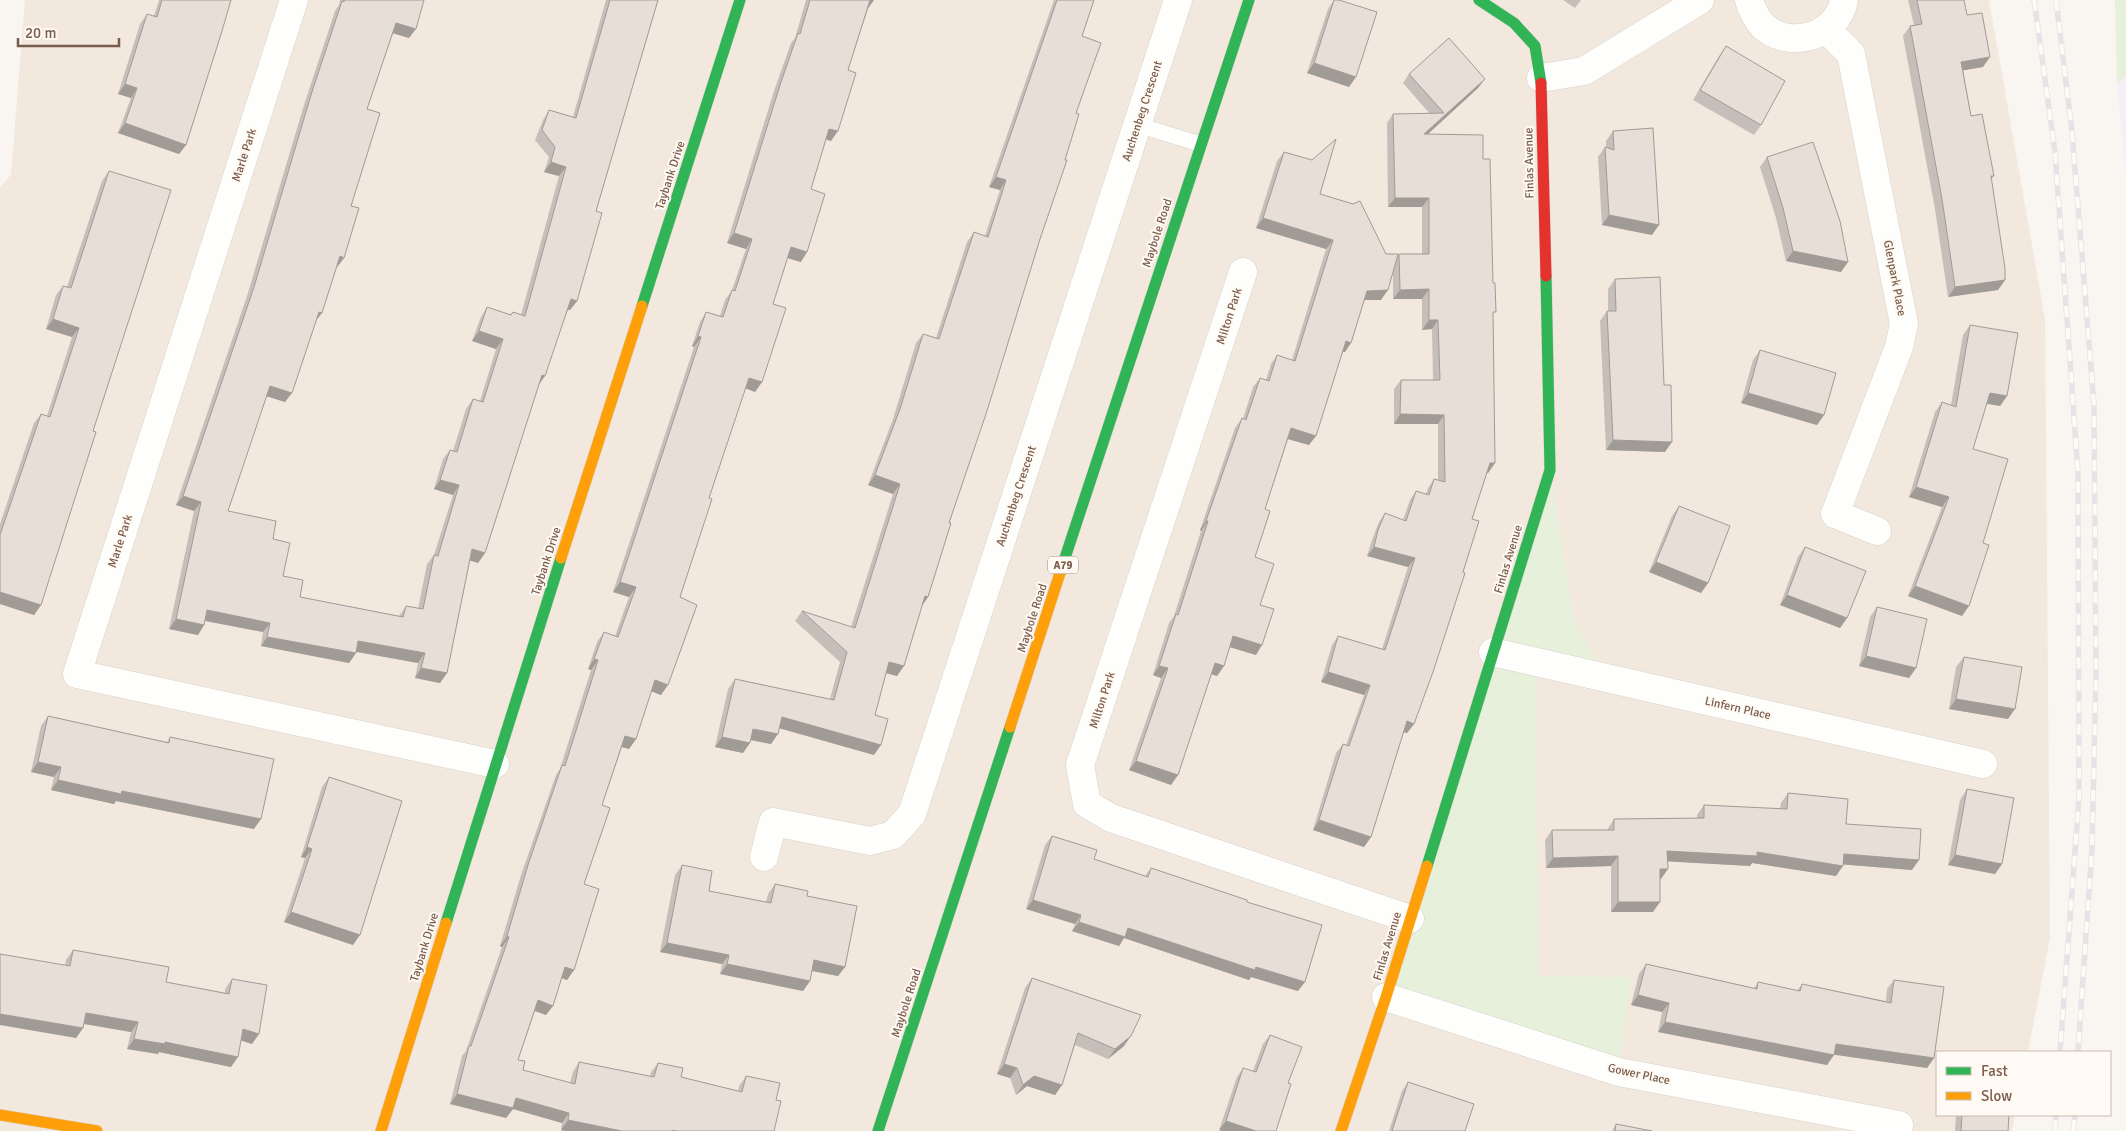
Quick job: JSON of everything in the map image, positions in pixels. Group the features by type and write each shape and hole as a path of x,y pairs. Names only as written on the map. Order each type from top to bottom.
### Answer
{"street":[{"name":"Marle Park","path":"294,0 77,674 495,764"},
{"name":"Taybank Drive","path":"381,1131 495,764 740,0"},
{"name":"Auchenbeg Crescent","path":"764,857 774,822 870,841 893,835 912,814 1178,0"},
{"name":"Maybole Road","path":"878,1131 1200,144 1249,0"},
{"name":"Finlas Avenue","path":"1341,1131 1386,997 1550,470 1541,78 1535,46 1514,23 1479,0"},
{"path":"1541,78 1584,71 1700,0"},
{"path":"1749,0 1754,14 1765,27 1779,35 1795,39 1812,37 1826,29 1838,18 1844,0"},
{"name":"Glenpark Place","path":"1826,29 1851,54 1904,324 1899,347 1835,514 1877,531"},
{"name":"Milton Park","path":"1244,272 1080,765 1087,804 1111,818 1410,919"},
{"name":"Linfern Place","path":"1493,652 1983,764"},
{"name":"Gower Place","path":"1386,997 1619,1072 1899,1125"},
{"path":"0,1115 97,1131"}],"lane":[{"path":"1138,125 1200,144"}],"shaded area":[{"path":"25,0 1989,0 2045,319 2050,937 2028,1051 1936,1051 1936,1116 2015,1116 2012,1131 0,1131 0,187 11,175"},
{"path":"2126,76 2126,175 2117,84"}],"green space":[{"path":"2115,0 2126,0 2126,76 2117,84"},
{"path":"1550,470 1575,624 1608,678 1535,663 1539,976 1631,977 1619,1072 1386,997"}],"building":[{"path":"162,0 231,0 186,145 125,123 137,88 125,84 147,14 157,17"},
{"path":"344,0 424,0 416,29 396,23 367,109 380,113 351,206 359,208 344,258 340,256 322,313 319,312 292,393 270,386 228,511 276,521 273,539 290,543 283,576 303,580 300,597 403,617 406,606 423,609 434,555 438,556 459,485 440,480 450,450 457,452 473,399 483,402 503,339 479,331 487,307 511,315 513,312 525,316 566,167 551,162 555,147 542,130 549,110 576,118 610,0 658,0 596,211 602,213 577,301 571,299 545,376 542,375 485,553 472,549 447,673 421,668 425,653 358,641 356,653 267,637 270,623 207,610 204,625 176,619 201,502 183,496 254,287 311,95 342,1 344,2"},
{"path":"810,0 870,0 848,70 856,73 838,131 829,129 811,189 825,194 807,252 791,247 773,304 786,308 762,382 749,378 709,498 712,499 680,597 697,605 668,685 655,680 636,739 625,736 602,805 610,808 584,884 599,889 574,970 565,967 553,1006 538,1000 518,1060 525,1061 523,1070 575,1084 579,1062 654,1077 658,1063 683,1068 681,1077 742,1092 746,1076 780,1083 776,1100 781,1101 774,1131 622,1131 568,1120 569,1113 516,1098 513,1108 457,1094 469,1046 471,1046 509,937 507,936 528,865 562,765 565,766 598,660 594,659 604,632 618,637 636,587 620,582 701,337 698,336 706,312 723,317 732,290 735,291 752,239 734,233 781,82 798,33 800,34"},
{"path":"1057,0 1094,0 1082,36 1101,43 1076,113 1079,114 1065,160 1067,160 1040,239 987,411 949,523 951,523 928,597 925,596 904,666 889,662 875,715 888,719 881,745 782,717 778,734 753,729 750,743 722,737 735,679 834,700 847,652 802,611 855,628 900,484 875,475 900,409 923,334 939,339 974,232 988,237 1006,180 996,177"},
{"path":"1334,0 1377,12 1356,77 1314,63"},
{"path":"1917,0 1964,0 1967,15 1982,13 1990,57 1961,62 1971,116 1982,114 1994,176 1991,176 2005,268 2005,280 1955,287 1942,199 1910,26 1922,24"},
{"path":"1449,38 1485,79 1424,134 1483,135 1483,159 1490,159 1493,283 1495,283 1496,312 1493,312 1495,463 1490,463 1472,519 1479,521 1463,572 1465,573 1433,672 1414,724 1407,721 1371,837 1319,820 1343,744 1349,746 1370,685 1328,672 1338,636 1385,650 1415,558 1374,547 1378,530 1385,513 1406,521 1416,491 1429,495 1434,479 1445,482 1444,415 1400,414 1401,380 1440,380 1438,320 1429,320 1429,289 1400,290 1399,254 1429,254 1429,198 1395,198 1393,114 1444,113 1409,74"},
{"path":"1726,46 1785,81 1761,125 1700,90"},
{"path":"1653,128 1659,225 1609,215 1605,147 1614,150 1613,131"},
{"path":"1336,139 1320,194 1353,204 1360,201 1386,254 1398,254 1388,290 1367,291 1351,343 1346,341 1316,436 1291,428 1265,509 1270,511 1255,557 1274,564 1260,605 1274,609 1262,645 1233,636 1224,666 1215,663 1178,775 1136,761 1168,668 1159,666 1176,614 1178,615 1208,521 1206,521 1242,418 1246,420 1260,378 1269,381 1277,355 1295,361 1333,240 1263,218 1284,152 1312,160"},
{"path":"1813,142 1840,221 1848,262 1793,251 1783,208 1767,157"},
{"path":"109,171 171,190 93,431 96,432 41,605 0,592 0,535 41,414 50,417 79,328 53,319 63,286 71,288"},
{"path":"1660,277 1664,385 1671,385 1672,442 1613,440 1607,311 1616,311 1615,279"},
{"path":"1970,325 2018,333 2007,396 1990,393 1973,449 2008,459 1983,543 1989,545 1969,606 1915,586 1949,497 1916,487 1942,402 1956,407"},
{"path":"1760,350 1836,373 1824,415 1748,393"},
{"path":"1679,506 1730,526 1708,583 1656,562"},
{"path":"1805,547 1866,571 1847,618 1787,595"},
{"path":"1877,607 1927,619 1916,668 1866,656"},
{"path":"1964,657 2022,667 2015,709 1956,699"},
{"path":"48,716 169,743 170,737 274,759 261,819 122,791 121,794 58,780 61,767 38,762"},
{"path":"329,777 402,801 360,935 291,912 312,849 307,847"},
{"path":"1967,789 2014,798 2002,864 1955,855"},
{"path":"1788,793 1848,799 1846,824 1921,829 1919,860 1844,854 1843,866 1757,852 1757,856 1667,851 1668,869 1660,869 1660,902 1618,902 1618,856 1553,858 1552,830 1614,830 1614,819 1704,818 1704,805 1787,809"},
{"path":"1052,836 1097,850 1094,859 1148,877 1151,868 1247,900 1247,902 1322,925 1305,982 1256,967 1255,970 1128,928 1125,937 1079,922 1081,915 1033,900"},
{"path":"682,865 712,871 709,891 771,903 775,884 808,891 807,896 857,906 845,967 814,960 810,981 727,964 729,955 667,943"},
{"path":"73,950 169,967 166,982 229,994 232,979 267,985 259,1034 243,1029 238,1057 165,1042 165,1044 134,1039 138,1022 86,1013 83,1028 0,1014 0,954 70,966"},
{"path":"1646,964 1757,989 1758,982 1800,991 1802,984 1891,1003 1894,980 1944,987 1934,1058 1836,1044 1834,1055 1665,1022 1669,1003 1638,995"},
{"path":"1032,978 1141,1015 1131,1036 1115,1049 1078,1033 1062,1085 1034,1076 1023,1085 1017,1068 1004,1064"},
{"path":"1270,1035 1302,1047 1288,1083 1291,1084 1276,1131 1256,1131 1226,1121 1243,1068 1256,1072"},
{"path":"1408,1082 1474,1104 1465,1131 1392,1131"},
{"path":"1962,1116 2009,1116 2008,1131 1961,1131"},
{"path":"1616,1124 1652,1131 1615,1131"}],"railway":[{"path":"2034,0 2055,152 2078,473 2079,798 2060,1051"},
{"path":"2056,0 2072,132 2094,405 2096,673 2092,849 2078,1051"},
{"path":"2055,1131 2056,1116"},
{"path":"2073,1131 2075,1116"}],"traffic: fast":[{"path":"642,306 740,0"},
{"path":"1060,573 1249,0"},
{"path":"1479,0 1514,23 1535,46 1541,83"},
{"path":"1427,866 1550,470 1546,276"},
{"path":"446,923 561,558"},
{"path":"878,1131 1010,727"}],"traffic: slow":[{"path":"561,558 642,306"},
{"path":"1010,727 1060,573"},
{"path":"1341,1131 1427,866"},
{"path":"381,1131 446,923"},
{"path":"0,1115 97,1131"}],"traffic: jam":[{"path":"1541,83 1546,276"}]}
